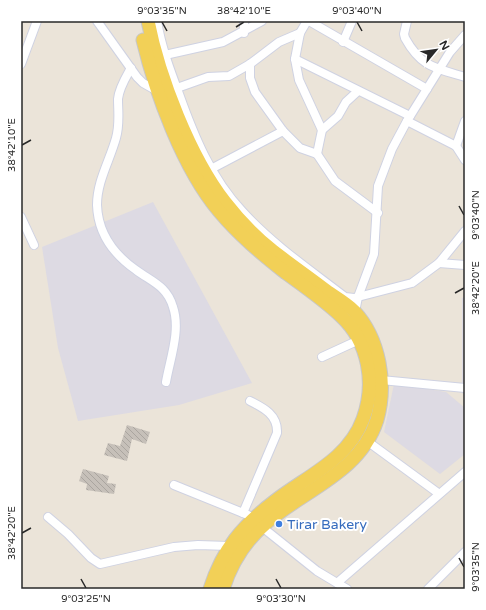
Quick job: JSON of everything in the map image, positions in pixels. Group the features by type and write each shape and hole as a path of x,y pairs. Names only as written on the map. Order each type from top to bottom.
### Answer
{"main road":[{"path":"140,21 148,59 168,90"},
{"path":"148,21 178,127 195,175 219,211 264,255 342,316 364,342 369,370 369,398 364,418 355,436 331,462 276,500 253,519 210,589"},
{"path":"178,127 211,182 243,223 271,250 353,311 364,342 381,380 381,400 379,411 367,441 353,459 341,470 277,514 253,519"},
{"path":"223,589 229,556 244,547 253,519"}],"street":[{"path":"21,64 37,21"},
{"path":"97,21 143,83 168,90 208,77 229,76 250,64 279,42 300,33"},
{"path":"157,21 165,55 168,90 196,138 211,168 228,194 255,225 345,297 353,311"},
{"path":"244,21 244,32"},
{"path":"165,55 223,42 262,21"},
{"path":"317,154 322,130 299,80 295,59 300,33 308,21 427,89"},
{"path":"343,42 352,21"},
{"path":"407,21 404,34 408,43 422,61 440,69 465,77"},
{"path":"353,311 374,254 378,214 378,186 392,149 408,119 427,89 440,69 462,43 465,35"},
{"path":"295,59 358,90 456,146 465,160"},
{"path":"250,64 250,78 256,92 283,131 300,148 317,154 335,181 378,214"},
{"path":"131,68 123,81 118,98 119,114 117,134 98,193 98,218 101,230 113,249 136,270 160,285 170,299 176,319 166,382"},
{"path":"322,130 338,116 346,102 358,90"},
{"path":"456,146 465,121"},
{"path":"211,168 283,131"},
{"path":"21,217 34,245"},
{"path":"345,297 358,297 412,283 439,263 465,231"},
{"path":"439,263 465,265"},
{"path":"322,357 364,342"},
{"path":"381,380 465,388"},
{"path":"250,401 264,408 274,418 277,427 277,433 253,519"},
{"path":"367,441 438,493"},
{"path":"337,583 394,535 438,493 465,472"},
{"path":"174,484 253,519 298,557 347,589"},
{"path":"48,517 68,534 87,555 100,564 174,546 198,545 229,556"},
{"path":"428,589 465,552"}],"shaded area":[{"path":"153,202 252,383 179,405 78,421 58,348 42,247"},
{"path":"465,297 465,395 462,393 462,298"},
{"path":"394,384 446,392 465,408 465,454 440,474 384,432"}],"building":[{"path":"127,425 150,432 146,444 132,439 127,461 104,455 108,443 120,446"},
{"path":"83,469 109,476 107,483 116,484 114,494 86,490 87,484 79,481"}],"place":[{"name":"Tirar Bakery","path":"279,524"}]}
